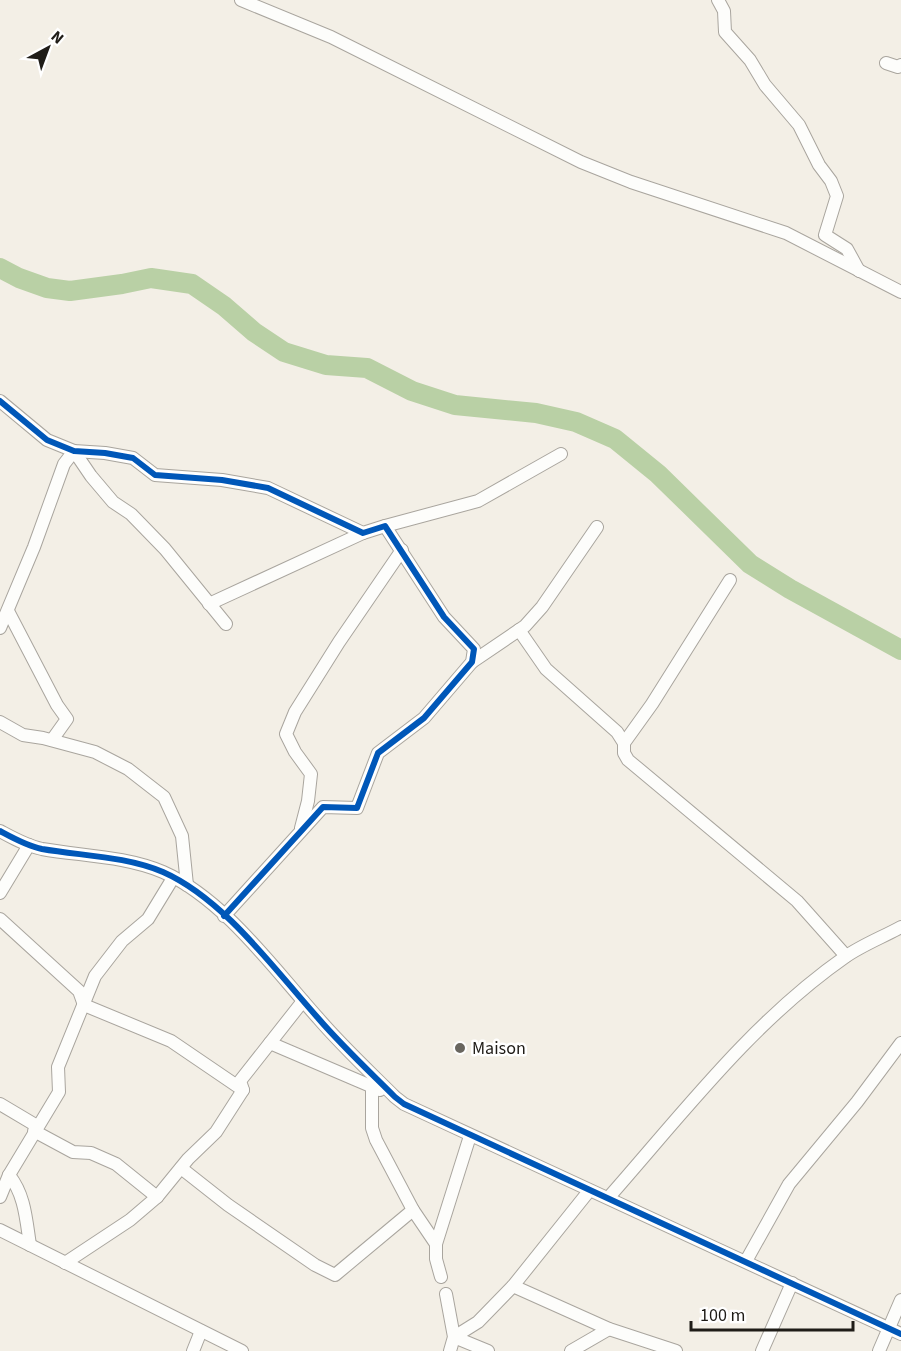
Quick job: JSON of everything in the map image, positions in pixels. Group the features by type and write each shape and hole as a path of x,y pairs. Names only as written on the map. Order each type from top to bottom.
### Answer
{"street":[{"path":"242,0 351,46 580,162 631,182 786,233 901,292"},
{"path":"718,0 724,11 724,32 750,60 765,85 795,119 819,165 831,181 837,196 825,235 847,249 860,272"},
{"path":"886,63 898,67 901,64"},
{"path":"0,401 47,440 74,451 133,458 155,476 222,480 268,488 363,533"},
{"path":"74,451 112,502 131,514 165,549 226,624"},
{"path":"0,628 34,547 64,464 74,451"},
{"path":"209,604 363,533 478,501 561,454"},
{"path":"385,526 444,617 474,649 472,662"},
{"path":"224,916 323,807 357,808 378,753 424,718 472,662 519,630 542,607 597,527"},
{"path":"300,832 308,801 311,774 295,752 286,734 295,712 402,549"},
{"path":"624,743 652,704 730,580"},
{"path":"8,611 57,705 67,719 52,740"},
{"path":"519,630 546,669 617,732 624,743 624,753 628,760 797,901 846,956"},
{"path":"0,722 23,735 95,752 128,769 164,797 182,836 187,885"},
{"path":"0,831 41,849 135,863 198,891 224,916 332,1034 404,1104 901,1334"},
{"path":"0,893 29,845"},
{"path":"0,1197 9,1175 59,1092 58,1067 95,976 108,956 148,919 173,878"},
{"path":"0,919 80,991 84,1005"},
{"path":"609,1197 768,1019 846,956 901,927"},
{"path":"243,1090 240,1081 303,1001"},
{"path":"84,1005 171,1041 243,1090"},
{"path":"270,1043 395,1097"},
{"path":"746,1262 789,1184 857,1102 901,1043"},
{"path":"372,1087 372,1128 376,1140 413,1210 436,1244"},
{"path":"66,1263 130,1220 157,1197 216,1132 243,1090"},
{"path":"0,1104 73,1152 92,1153 116,1164 157,1197"},
{"path":"441,1277 436,1259 436,1244 470,1136"},
{"path":"181,1168 228,1205 335,1275 413,1210"},
{"path":"9,1175 18,1187 30,1245"},
{"path":"454,1337 478,1322 513,1286 589,1191"},
{"path":"0,1230 242,1351"},
{"path":"762,1351 792,1283"},
{"path":"513,1286 609,1329 676,1351"},
{"path":"446,1294 454,1337 450,1351"},
{"path":"879,1351 901,1300"},
{"path":"571,1351 609,1329"},
{"path":"193,1351 201,1331"},
{"path":"454,1337 488,1351"}],"waterway":[{"path":"0,268 47,288 70,291 151,278 192,284 284,352 326,365 367,368 412,391 455,405 536,413 576,422 615,439 658,474 750,564 790,589 901,650"}],"cycle path":[{"path":"0,401 47,440 74,451 133,458 155,475 222,480 268,488 363,533 385,526 444,617 474,649 472,662 424,718 378,753 357,808 323,807 224,916"},
{"path":"0,831 42,849 119,860 149,867 185,884 207,899 247,937 336,1038 404,1104 901,1334"}],"place":[{"name":"Maison","path":"460,1048"}]}
